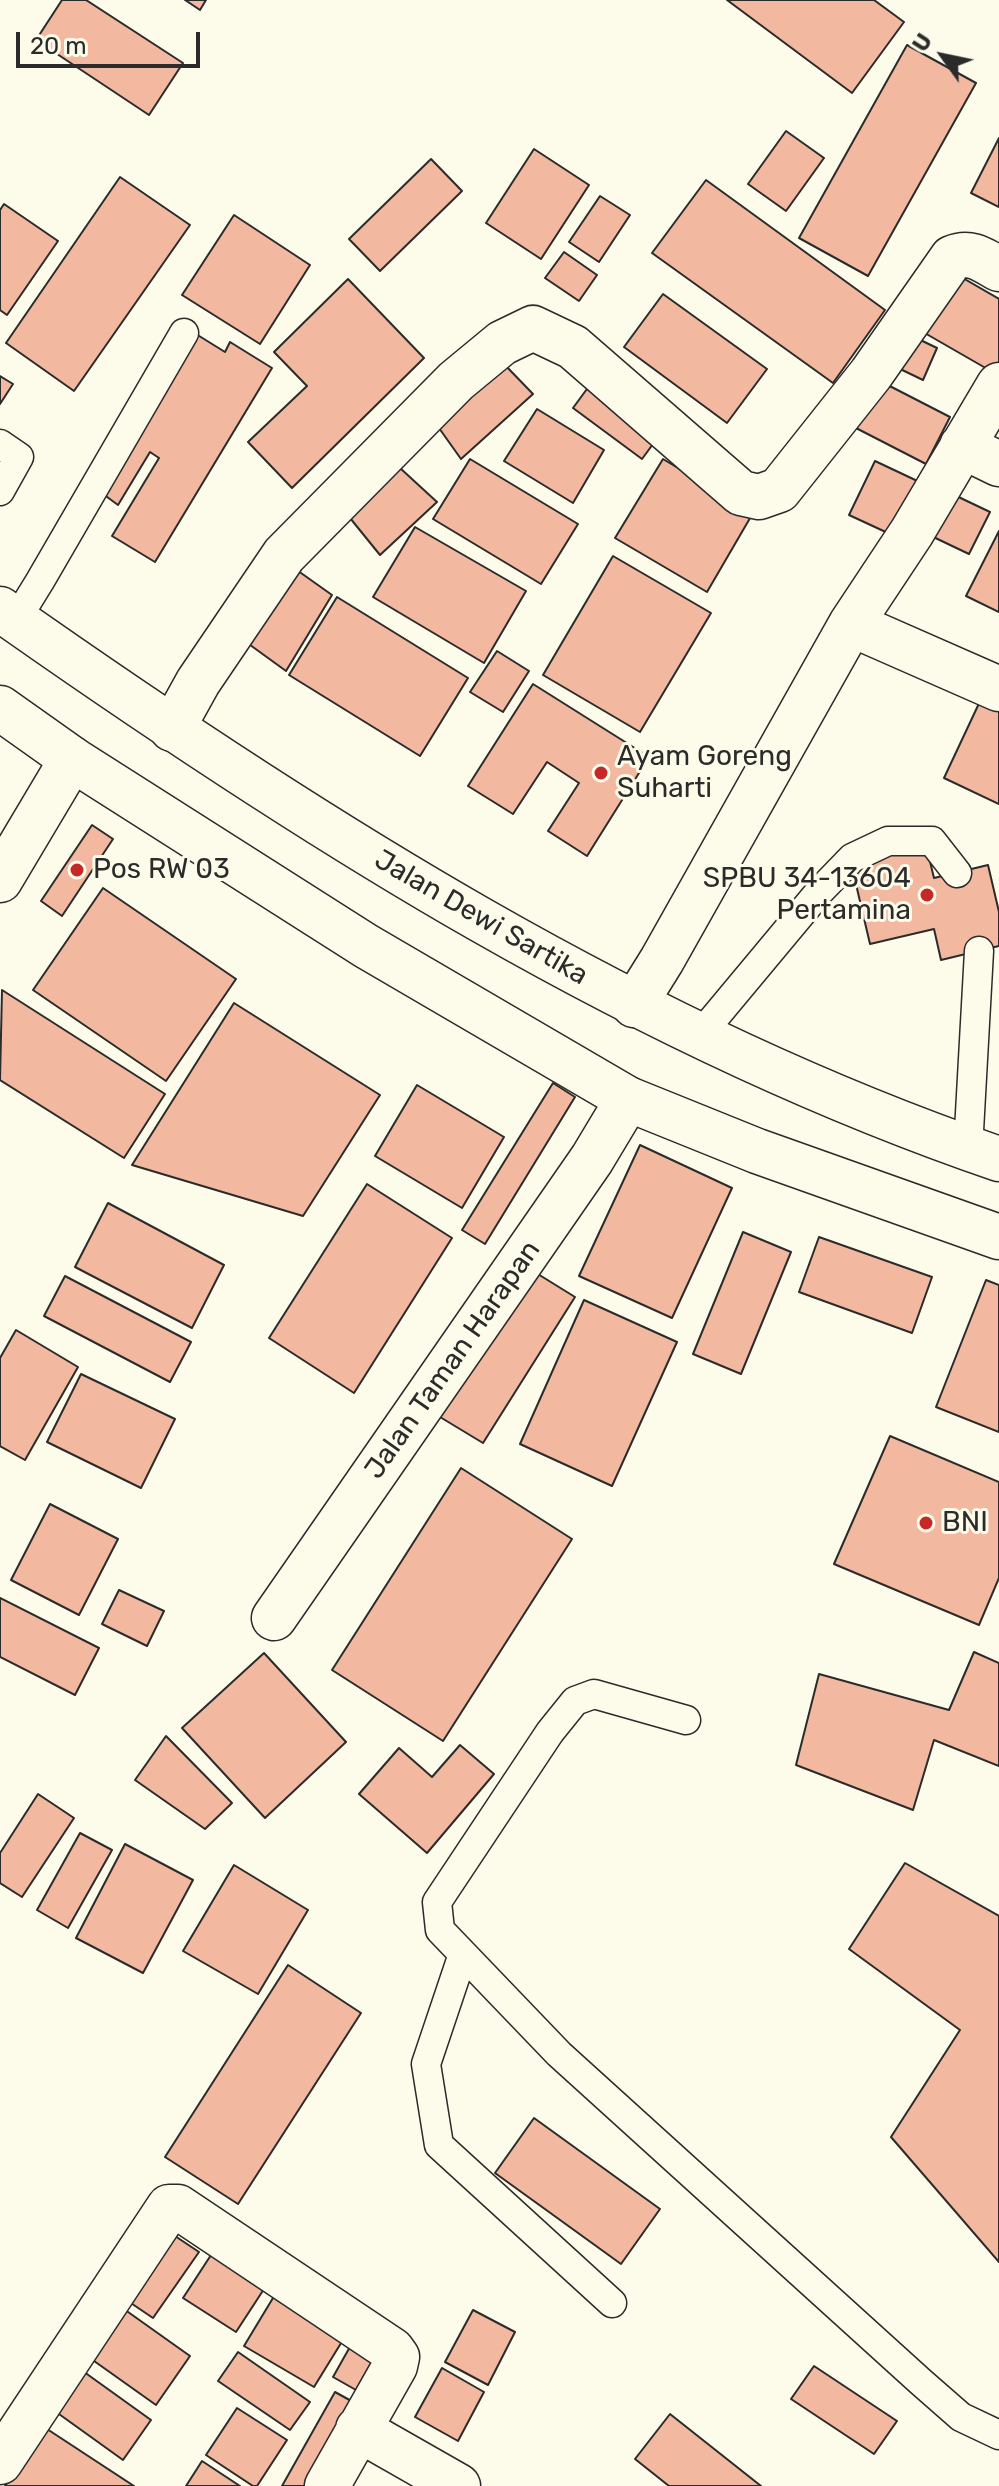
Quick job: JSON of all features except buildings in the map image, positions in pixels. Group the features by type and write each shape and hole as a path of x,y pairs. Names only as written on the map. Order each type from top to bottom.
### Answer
{"street":[{"path":"172,729 198,682 284,555 456,381 502,343 533,328 573,347 741,493 759,497 779,490 871,374 952,258 962,254 976,256 999,269"},
{"path":"634,1005 851,624 912,532 980,455 999,385"},
{"name":"Jalan Dewi Sartika","path":"8,614 172,729 405,878 634,1005 792,1078 984,1154"},
{"path":"851,624 999,689"},
{"path":"0,708 72,759 366,946 628,1099 757,1151 999,1237"},
{"path":"0,880 72,759"},
{"name":"Jalan Taman Harapan","path":"274,1618 592,1159 628,1099"},
{"path":"0,2462 169,2207 178,2207 392,2350 397,2357 395,2366 327,2486"},
{"path":"358,2429 458,2486"}],"lane":[{"path":"8,614 184,333"},
{"path":"0,444 19,457 0,491"},
{"path":"700,1035 820,891 852,858 888,841 932,841 957,873"},
{"path":"979,951 984,1154"},
{"path":"686,1720 594,1694 575,1701 550,1732 437,1902 440,1930 559,2054 921,2382 961,2417 999,2435"},
{"path":"463,1954 426,2064 439,2145 612,2303"}],"place":[{"name":"Ayam Goreng Suharti","path":"601,773"},
{"name":"Pos RW 03","path":"77,870"},
{"name":"SPBU 34-13604 Pertamina","path":"927,895"},
{"name":"BNI","path":"926,1523"}]}
